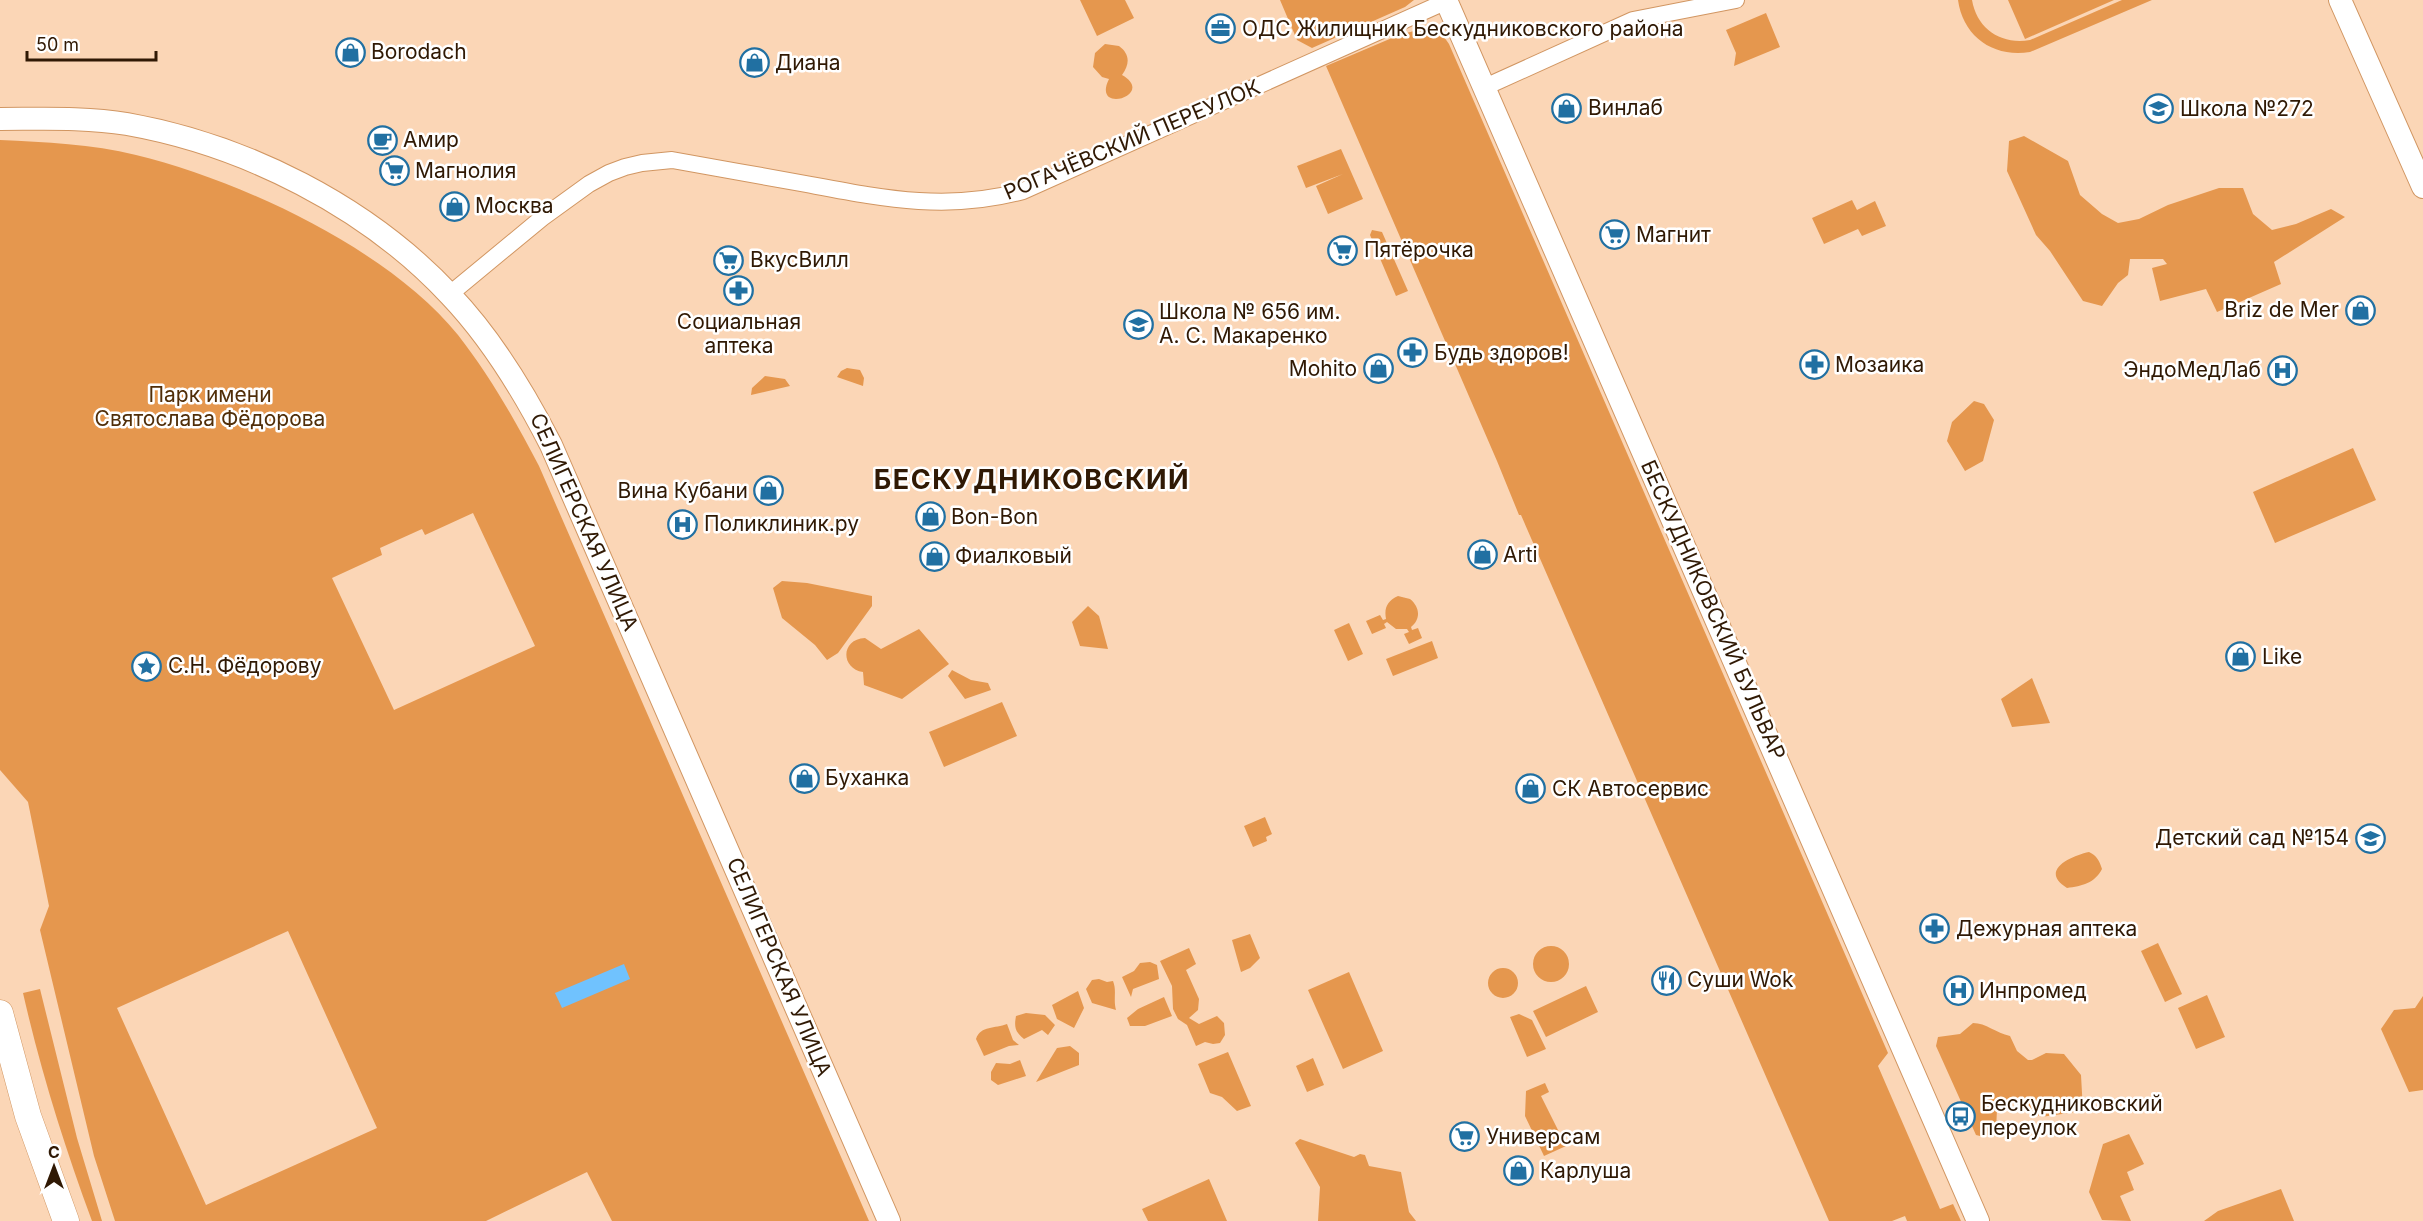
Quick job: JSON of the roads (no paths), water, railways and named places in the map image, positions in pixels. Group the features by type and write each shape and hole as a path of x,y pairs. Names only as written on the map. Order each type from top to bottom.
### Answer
{"main road":[{"path":"0,1013 28,1116 66,1221"}],"street":[{"path":"1485,87 1633,20 1736,0"},
{"path":"2340,0 2423,187"},
{"name":"БЕСКУДНИКОВСКИЙ БУЛЬВАР","path":"1446,1 1978,1221"},
{"name":"РОГАЧЁВСКИЙ ПЕРЕУЛОК","path":"450,294 572,195 609,173 634,165 672,160 886,199 949,202 996,198 1023,191 1446,1"},
{"name":"СЕЛИГЕРСКАЯ УЛИЦА","path":"0,119 125,123 204,143 249,159 326,196 400,249 450,294 475,324 519,385 551,445 889,1221"}],"water":[{"path":"624,964 630,979 562,1008 555,993"}],"place":[{"name":"ОДС Жилищник Бескудниковского района","path":"1221,29"},
{"name":"Borodach","path":"350,52"},
{"name":"Диана","path":"754,63"},
{"name":"Винлаб","path":"1567,108"},
{"name":"Школа №272","path":"2159,109"},
{"name":"Амир","path":"382,140"},
{"name":"Магнолия","path":"394,171"},
{"name":"Москва","path":"454,206"},
{"name":"Магнит","path":"1615,235"},
{"name":"Пятёрочка","path":"1343,250"},
{"name":"ВкусВилл","path":"729,260"},
{"name":"Социальная аптека","path":"739,291"},
{"name":"Briz de Mer","path":"2360,310"},
{"name":"Школа № 656 им. А. С. Макаренко","path":"1138,324"},
{"name":"Будь здоров!","path":"1413,353"},
{"name":"Мозаика","path":"1814,365"},
{"name":"Mohito","path":"1378,369"},
{"name":"ЭндоМедЛаб","path":"2282,370"},
{"name":"Вина Кубани","path":"769,491"},
{"name":"Bon-Bon","path":"930,517"},
{"name":"Поликлиник.ру","path":"683,524"},
{"name":"Arti","path":"1482,555"},
{"name":"Фиалковый","path":"934,556"},
{"name":"Like","path":"2241,657"},
{"name":"С.Н. Фёдорову","path":"147,666"},
{"name":"Буханка","path":"804,778"},
{"name":"СК Автосервис","path":"1531,789"},
{"name":"Детский сад №154","path":"2370,838"},
{"name":"Дежурная аптека","path":"1935,929"},
{"name":"Суши Wok","path":"1666,980"},
{"name":"Инпромед","path":"1958,991"},
{"name":"Бескудниковский переулок","path":"1960,1116"},
{"name":"Универсам","path":"1465,1137"},
{"name":"Карлуша","path":"1519,1171"}],"district":[{"name":"БЕСКУДНИКОВСКИЙ","path":"1032,480"}],"park label":[{"name":"Парк имени Святослава Фёдорова","path":"210,407"}]}
